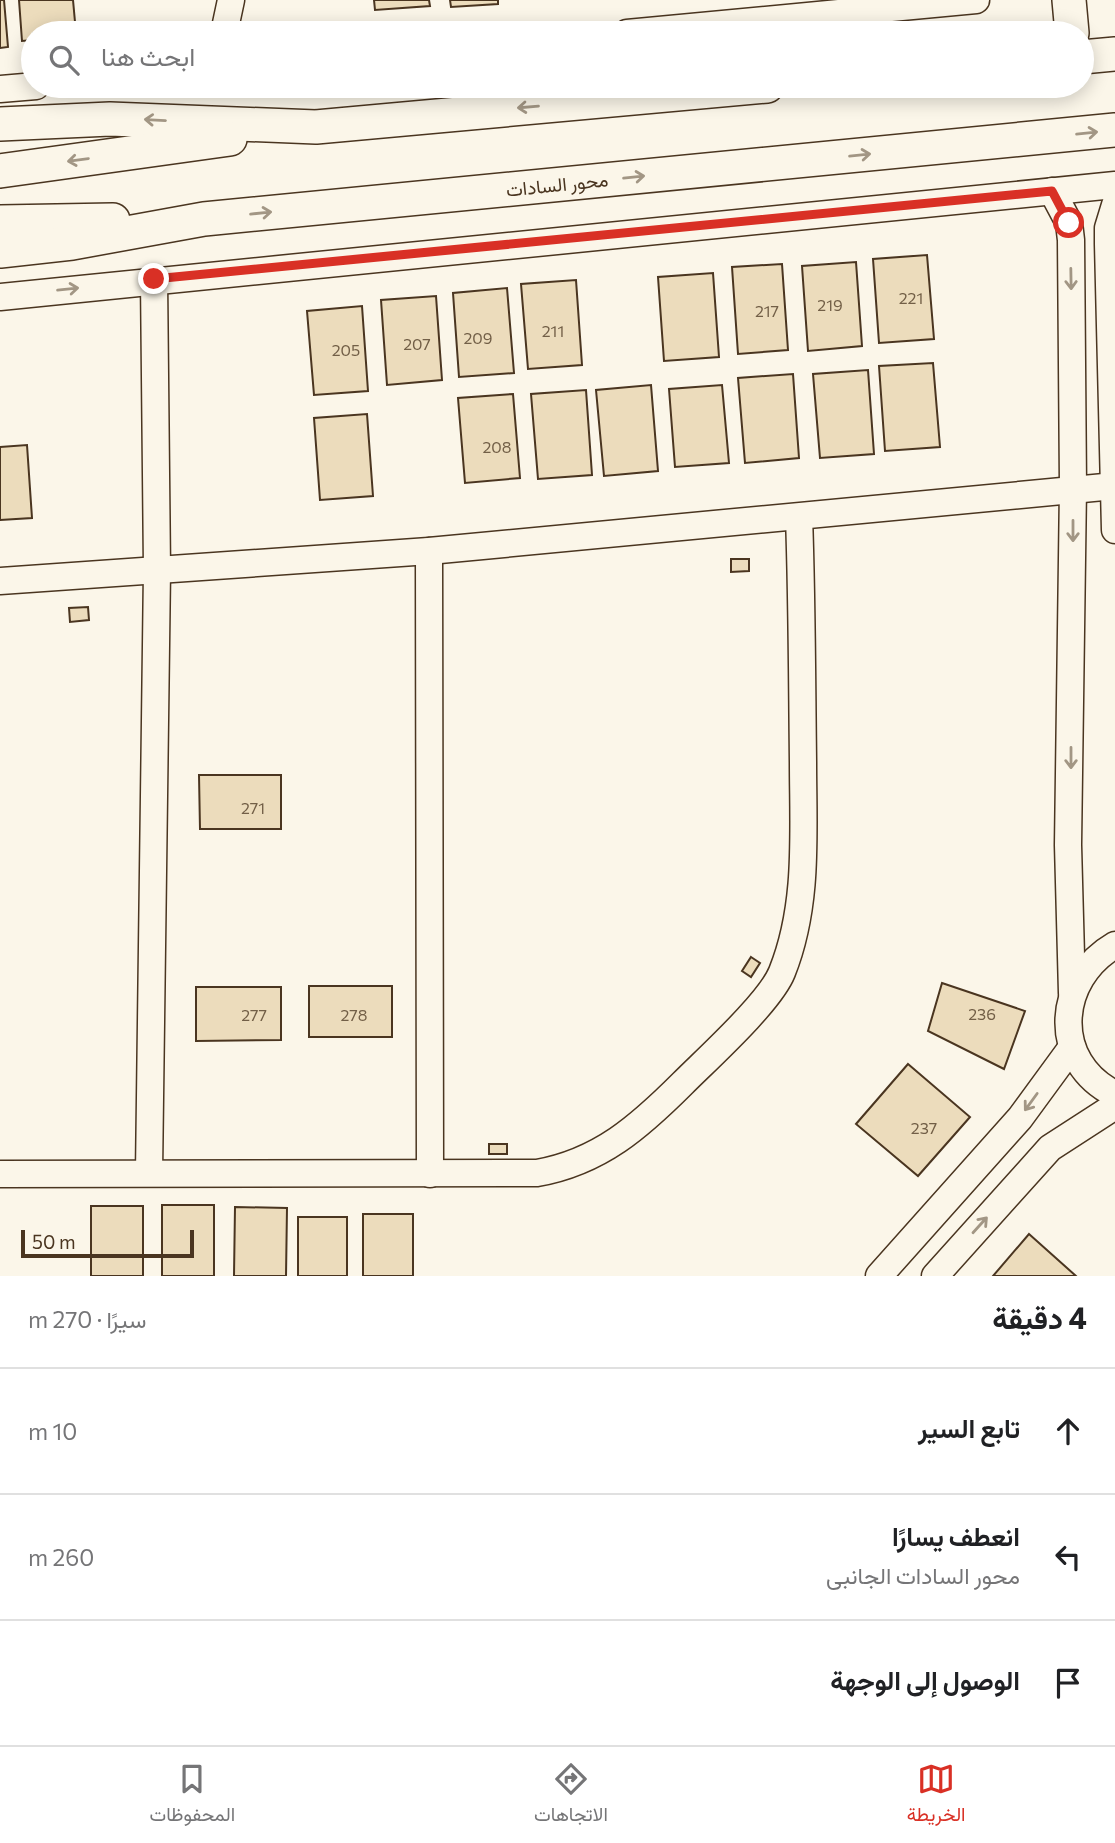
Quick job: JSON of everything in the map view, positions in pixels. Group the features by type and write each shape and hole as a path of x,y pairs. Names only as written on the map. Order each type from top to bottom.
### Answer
{"main road":[{"path":"1069,0 1071,21"},
{"path":"1094,56 1115,54"},
{"path":"0,171 316,127 635,98"},
{"path":"0,124 110,119 316,127"},
{"name":"محور السادات","path":"0,251 72,243 204,219 1115,130"},
{"path":"0,222 204,219"}],"street":[{"path":"227,21 231,0"},
{"path":"752,21 785,0"},
{"path":"752,21 913,3 976,0"},
{"path":"0,89 21,87"},
{"path":"0,297 154,279 1115,185"},
{"path":"1052,191 1069,223 1071,240 1073,487 1068,845 1072,993 1068,1020 1072,1047 1084,1070 1103,1088 1115,1094"},
{"path":"1115,205 1108,228 1115,530"},
{"path":"149,1173 157,570 154,279"},
{"path":"0,581 429,551 799,517 1073,487 1114,486"},
{"path":"0,1174 537,1172 568,1166 606,1149 649,1118 747,1018 782,975 796,924 804,864 799,517"},
{"path":"429,551 430,1174"},
{"path":"1072,993 1082,972 1098,954 1115,945"},
{"path":"879,1276 1020,1118 1072,1047"},
{"path":"935,1276 1050,1148 1115,1106"}],"building":[{"path":"0,0 4,0 8,47 0,48"},
{"path":"19,0 73,0 75,21 21,21 21,27"},
{"path":"374,0 429,0 430,6 375,10"},
{"path":"450,0 498,0 498,4 451,7"},
{"path":"927,255 934,339 879,343 873,259"},
{"path":"856,262 862,346 808,351 802,266"},
{"path":"782,264 788,350 738,354 732,267"},
{"path":"713,273 719,357 664,361 658,277"},
{"path":"576,280 582,365 528,369 521,284"},
{"path":"507,288 514,373 459,377 453,293"},
{"path":"436,296 442,380 387,385 381,300"},
{"path":"362,306 368,391 314,395 307,311"},
{"path":"933,363 940,447 885,451 879,366"},
{"path":"868,370 874,454 820,458 813,374"},
{"path":"793,374 799,458 745,463 738,378"},
{"path":"651,385 658,471 604,476 596,390"},
{"path":"722,385 729,463 675,467 669,389"},
{"path":"586,390 592,475 538,479 531,394"},
{"path":"513,394 520,478 465,483 458,398"},
{"path":"367,414 373,496 320,500 314,418"},
{"path":"27,445 32,518 0,520 0,447"},
{"path":"731,559 749,559 749,571 731,572"},
{"path":"88,607 89,620 70,622 69,608"},
{"path":"199,775 281,775 281,829 200,829"},
{"path":"751,957 760,963 751,977 742,971"},
{"path":"942,983 1025,1011 1004,1069 928,1031"},
{"path":"309,986 392,986 392,1037 309,1037"},
{"path":"196,987 281,987 281,1040 196,1041"},
{"path":"908,1064 970,1117 918,1176 856,1124"},
{"path":"489,1144 507,1144 507,1154 489,1154"},
{"path":"162,1205 214,1205 214,1276 162,1276"},
{"path":"91,1206 143,1206 143,1276 91,1276"},
{"path":"235,1207 287,1208 286,1276 234,1276"},
{"path":"363,1214 413,1214 413,1276 363,1276"},
{"path":"298,1217 347,1217 347,1276 298,1276"},
{"path":"1029,1234 1076,1276 993,1276"}],"route":[{"path":"154,279 1052,191 1069,223"}]}
